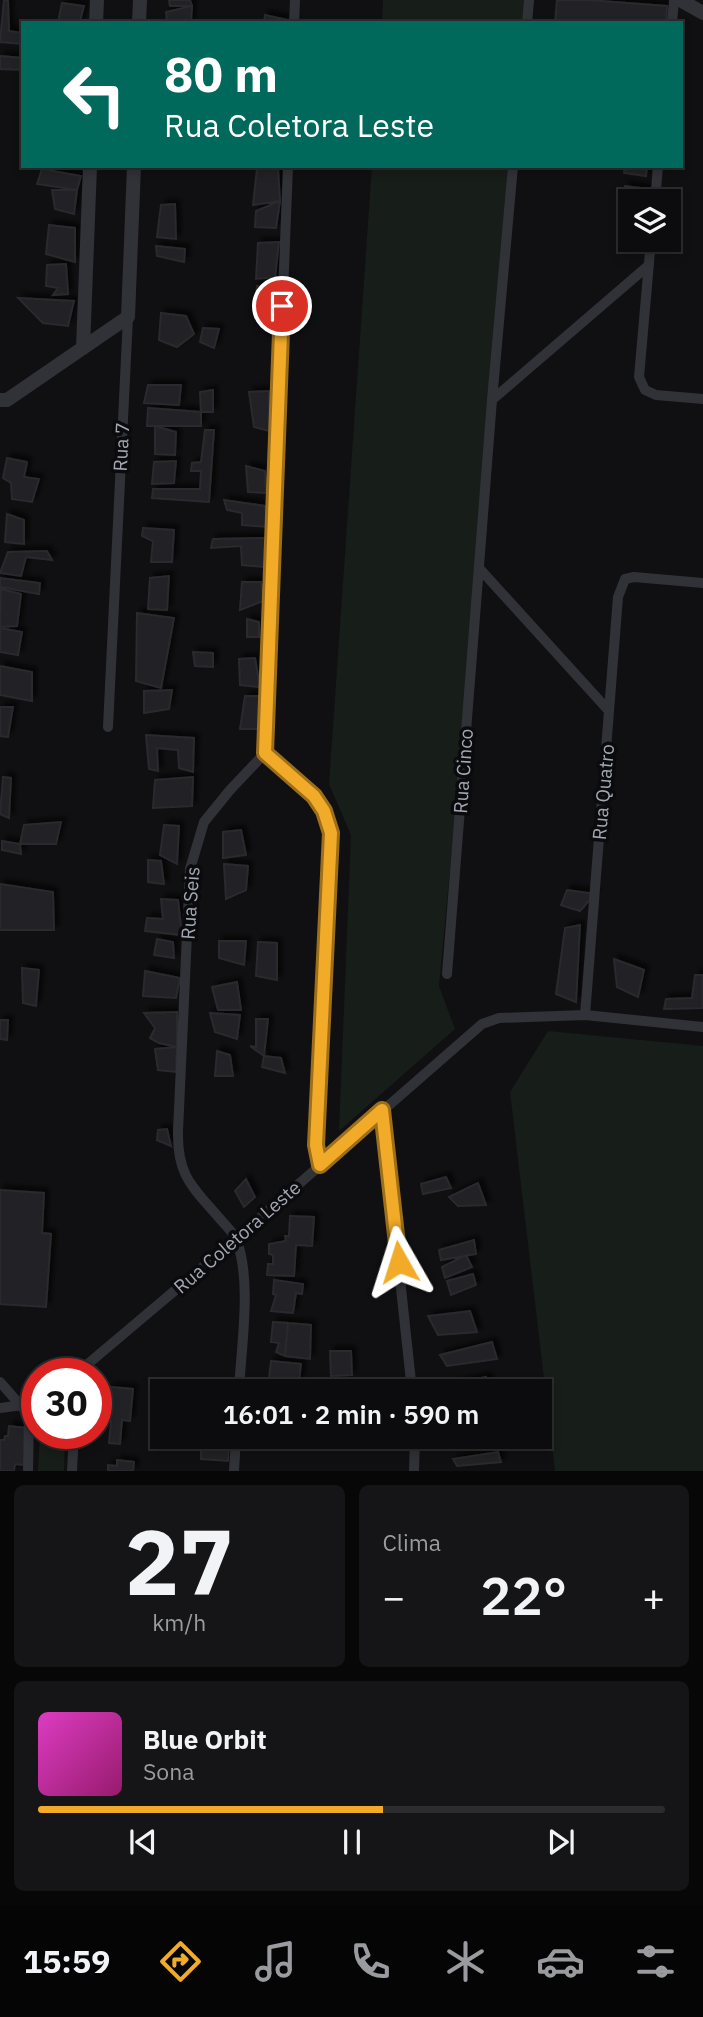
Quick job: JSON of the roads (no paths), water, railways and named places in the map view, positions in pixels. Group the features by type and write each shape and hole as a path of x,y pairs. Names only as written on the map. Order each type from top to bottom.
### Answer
{"street":[{"path":"96,21 97,0"},
{"path":"139,21 140,0"},
{"path":"294,21 295,0"},
{"path":"527,21 529,0"},
{"path":"672,21 674,0"},
{"path":"680,0 703,13"},
{"path":"83,348 90,168"},
{"name":"Rua 7","path":"108,727 134,168"},
{"path":"288,168 265,753 314,796 324,811 331,833 316,1145 320,1165"},
{"name":"Rua Cinco","path":"447,974 513,168"},
{"path":"656,189 658,168"},
{"path":"650,252 639,377 645,390 656,395 703,399"},
{"path":"492,400 649,265"},
{"path":"2,403 128,317"},
{"path":"479,568 610,711"},
{"name":"Rua Quatro","path":"585,1015 618,597 625,579 634,576 703,583"},
{"name":"Rua Seis","path":"237,1238 188,1181 178,1156 190,869 204,822 265,753"},
{"name":"Rua Coletora Leste","path":"95,1358 482,1024 499,1018 585,1015 703,1027"},
{"path":"382,1110 411,1379"},
{"path":"237,1238 243,1267 244,1296 240,1379"},
{"path":"0,1382 21,1403"},
{"path":"0,1408 21,1405"},
{"path":"28,1471 29,1449"},
{"path":"72,1471 73,1449"},
{"path":"234,1471 235,1449"},
{"path":"414,1471 415,1449"}]}
